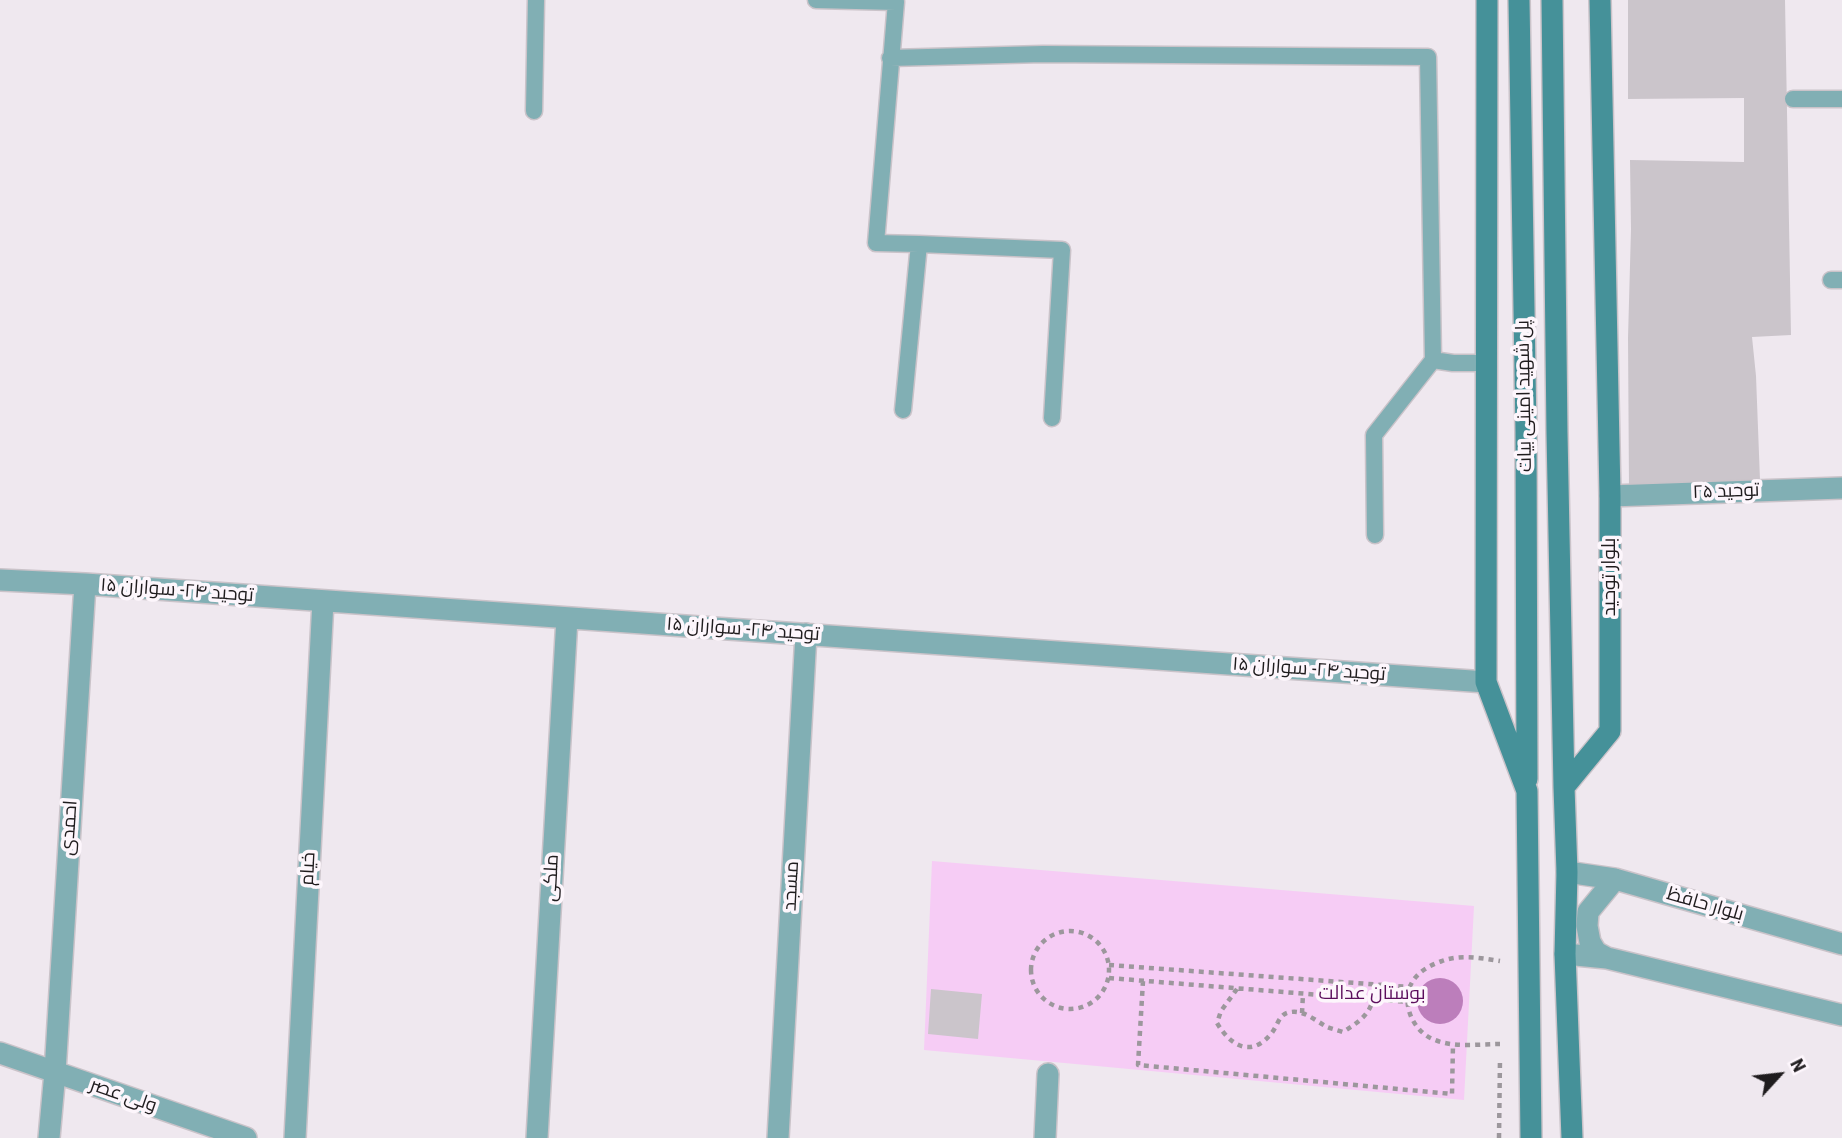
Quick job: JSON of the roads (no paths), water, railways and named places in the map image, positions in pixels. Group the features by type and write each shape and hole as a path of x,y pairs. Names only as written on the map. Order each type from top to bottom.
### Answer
{"main road":[{"path":"1487,0 1486,682 1527,791 1531,1138"},
{"name":"پل شهید امینی بیات","path":"1519,0 1526,432 1527,791"},
{"name":"پل شهید امینی بیات","path":"1552,0 1564,787"},
{"name":"بلوار توحید","path":"1564,787 1610,731 1609,496 1600,0"},
{"path":"1564,787 1567,873 1565,954 1572,1138"}],"street":[{"name":"توحید ۲۵","path":"1609,496 1842,488"},
{"name":"توحید ۲۴- سواران ۱۵","path":"0,580 1486,682"},
{"name":"احمدی","path":"49,1138 85,584"},
{"name":"خیام","path":"295,1138 323,601"},
{"name":"ملکی","path":"537,1138 566,618"},
{"name":"مسجد","path":"778,1138 806,634"},
{"name":"بلوار حافظ","path":"1567,873 1615,879 1842,944"},
{"path":"1607,958 1596,952 1590,942 1588,912 1615,879"},
{"path":"1565,954 1607,958 1842,1015"},
{"name":"ولی عصر","path":"0,1053 246,1138"},
{"path":"1045,1138 1048,1074"}],"lane":[{"path":"534,111 536,0"},
{"path":"816,0 895,2 876,243 1062,250 1052,418"},
{"path":"890,58 1043,54 1428,57 1433,360 1374,435 1375,535"},
{"path":"1793,99 1842,99"},
{"path":"903,410 919,244"},
{"path":"1433,360 1486,363"}],"park label":[{"name":"بوستان عدالت","path":"1372,994"}]}
